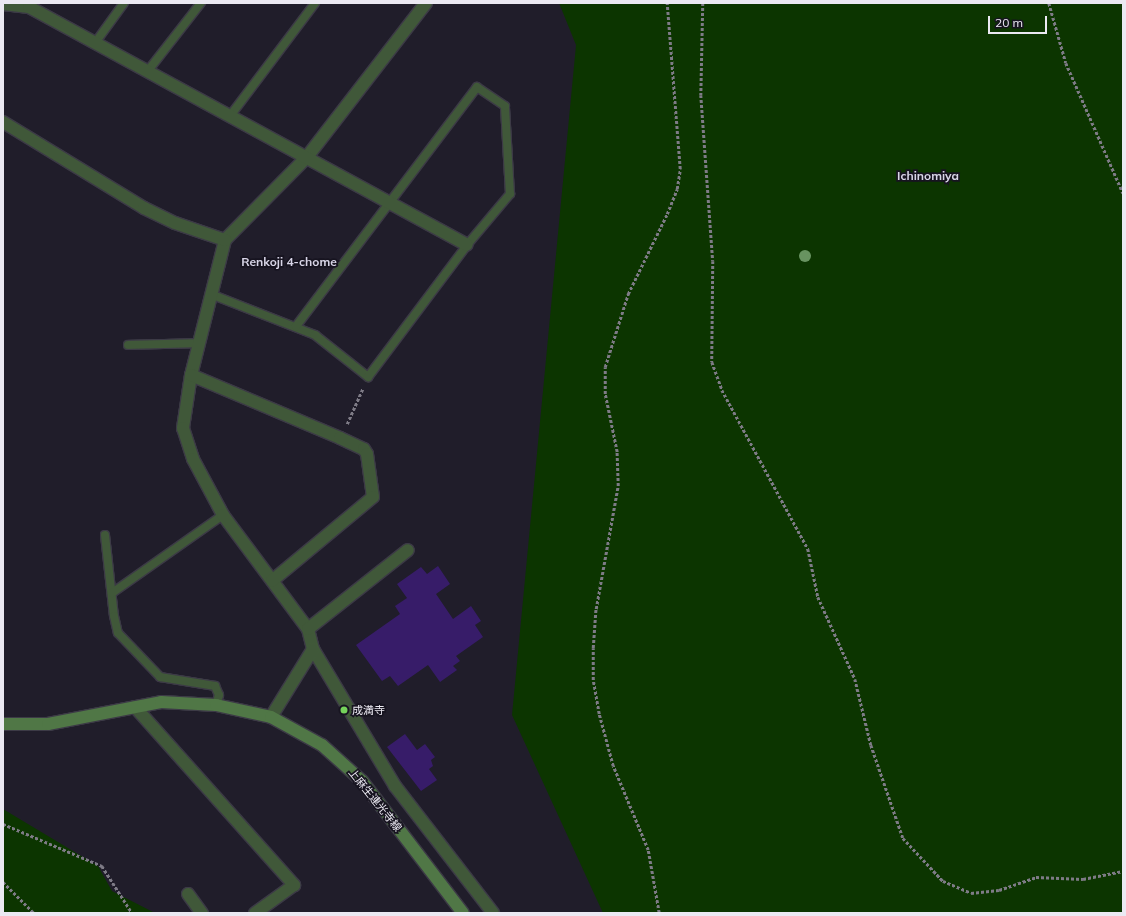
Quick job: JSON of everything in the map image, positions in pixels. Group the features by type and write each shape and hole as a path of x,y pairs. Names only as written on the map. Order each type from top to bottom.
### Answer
{"main road":[{"name":"上麻生連光寺線","path":"3,724 48,724 161,702 216,705 271,717 322,745 362,781 463,913"}],"street":[{"path":"426,3 307,157 225,240 213,295 191,375 183,428 193,459 223,515 308,629 313,649 395,786 493,913"},
{"path":"3,4 29,7 147,72 389,201 467,245"},
{"path":"3,122 144,208 175,223 225,240"},
{"path":"191,375 340,438 364,449 367,454 373,497 272,581"},
{"path":"308,629 408,550"},
{"path":"271,717 313,649"},
{"path":"135,707 294,885 256,913"},
{"path":"188,894 202,913"}],"lane":[{"path":"95,43 124,3"},
{"path":"147,72 201,3"},
{"path":"230,116 315,3"},
{"path":"213,295 296,326 315,335 368,377 467,245 510,194 505,106 478,87 389,201 296,326"},
{"path":"128,345 200,343"},
{"path":"112,593 223,515"},
{"path":"105,534 118,633 127,645 160,677 215,686 219,694 216,705"}],"path":[{"path":"659,913 648,850 613,766 599,714 592,680 596,609 618,486 617,452 605,394 604,367 628,294 667,214 680,169 667,3"},
{"path":"702,3 701,96 713,261 712,362 722,390 808,549 818,597 855,679 871,745 903,838 943,881 971,893 999,890 1036,877 1083,880 1123,871"},
{"path":"1049,3 1068,69 1123,193"},
{"path":"340,438 368,377"},
{"path":"3,824 102,866 132,913"},
{"path":"3,882 34,913"}],"green space":[{"path":"559,3 1123,3 1123,913 603,913 512,715 576,45"},
{"path":"3,809 98,866 112,891 155,913 3,913"}],"building":[{"path":"438,566 450,584 436,594 453,619 471,606 481,621 475,625 483,637 456,656 460,661 453,666 457,670 440,682 428,665 398,686 390,676 382,681 356,645 400,614 395,606 407,598 397,584 421,567 427,574"},
{"path":"405,734 417,750 425,744 435,757 431,760 433,766 429,769 437,780 421,791 387,747"}],"place":[{"name":"成満寺","path":"344,710"}],"district":[{"name":"Ichinomiya","path":"928,176"},
{"name":"Renkoji 4-chome","path":"289,262"}]}
